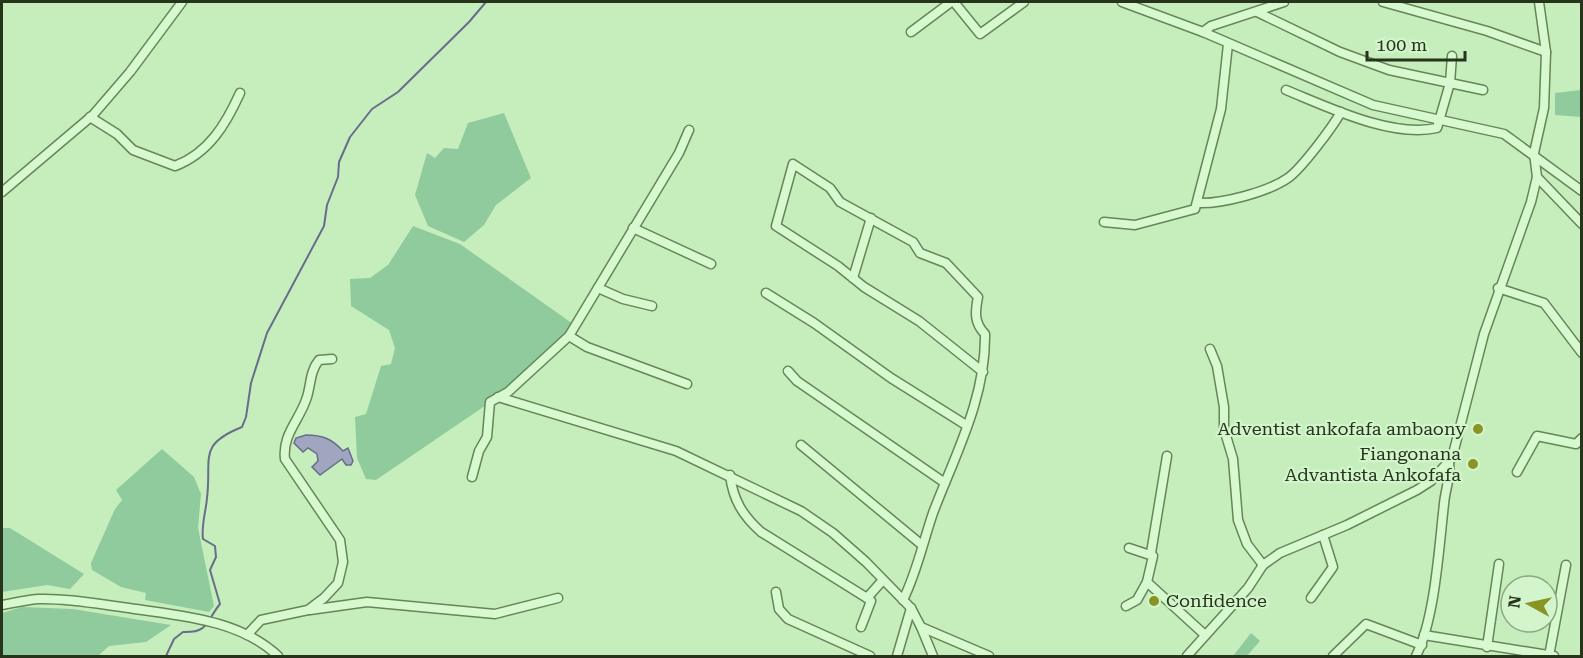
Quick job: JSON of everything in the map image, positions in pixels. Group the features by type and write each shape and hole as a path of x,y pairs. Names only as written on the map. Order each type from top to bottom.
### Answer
{"street":[{"path":"2,192 90,117 130,72 182,2"},
{"path":"911,32 953,2 980,34 1024,2"},
{"path":"1122,2 1203,32 1373,105 1504,134 1534,153 1581,190"},
{"path":"1203,32 1211,26 1284,2"},
{"path":"1383,2 1487,30 1546,52"},
{"path":"1416,657 1422,645 1440,550 1445,493 1450,472 1449,463 1498,288 1531,202 1537,177 1534,153 1544,108 1546,52 1539,2"},
{"path":"1257,12 1340,52 1389,70 1484,90"},
{"path":"1104,222 1135,225 1194,209 1198,203 1199,189 1221,110 1227,44"},
{"path":"1286,90 1341,112 1402,129 1425,131 1437,128 1450,83 1452,56"},
{"path":"90,117 117,134 133,150 175,166 185,162 212,142 240,93"},
{"path":"1198,203 1212,204 1278,185 1295,172 1341,112"},
{"path":"472,477 479,451 487,437 490,402 508,392 568,336 680,153 689,130"},
{"path":"903,600 945,483 959,453 984,372 985,334 977,326 978,297 946,263 920,253 913,242 840,202 830,188 793,164 776,226 919,321 984,372"},
{"path":"1537,177 1581,224"},
{"path":"853,278 872,218"},
{"path":"633,228 711,264"},
{"path":"598,288 623,299 652,306"},
{"path":"1498,288 1534,297 1544,303 1581,353"},
{"path":"766,293 814,323 891,378 966,425"},
{"path":"568,336 596,350 687,384"},
{"path":"1210,349 1217,366 1224,406 1224,429 1233,459 1238,520 1247,544 1263,565"},
{"path":"308,610 338,583 343,562 340,540 285,459 284,448 288,433 307,399 313,367 319,360 332,359"},
{"path":"788,372 797,381 945,483"},
{"path":"498,397 676,451 801,511 833,533 866,562 882,581 911,608 933,657"},
{"path":"1516,472 1537,436 1576,444 1581,438"},
{"path":"801,445 922,545"},
{"path":"1126,606 1137,600 1148,582 1167,456"},
{"path":"1186,657 1248,588 1263,565 1280,553 1417,490 1431,481 1449,463"},
{"path":"730,475 738,506 746,520 761,532 872,601 861,627"},
{"path":"1311,598 1333,567 1323,535"},
{"path":"1129,548 1151,553"},
{"path":"1487,647 1499,564"},
{"path":"1424,635 1552,656 1566,565"},
{"path":"867,598 882,581"},
{"path":"1148,582 1205,634"},
{"path":"776,592 779,609 788,619 870,657"},
{"path":"247,635 261,620 308,610 368,602 495,614 558,598"},
{"path":"2,605 37,599 73,600 209,622 260,641 278,657"},
{"path":"897,657 911,608"},
{"path":"1333,657 1366,624 1422,645"},
{"path":"921,627 988,657"}],"green space":[{"path":"1581,90 1581,117 1555,115 1555,93"},
{"path":"504,113 531,178 496,205 484,225 464,242 428,226 415,195 427,153 435,158 444,148 458,149 468,123"},
{"path":"413,226 460,244 576,326 498,397 376,480 366,479 357,458 355,417 366,414 381,366 391,364 395,348 389,330 351,306 350,279 370,278 388,265"},
{"path":"162,449 194,477 201,494 198,528 214,606 209,612 145,600 146,593 121,587 92,570 91,563 115,509 122,500 116,490"},
{"path":"3,528 10,528 84,574 70,589 47,585 2,592"},
{"path":"22,607 73,609 171,625 146,642 109,646 98,656 2,656 2,613"},
{"path":"1251,633 1260,641 1247,656 1233,656"}],"water":[{"path":"306,435 327,438 343,451 348,448 353,461 351,465 346,465 342,459 320,475 312,467 318,461 317,454 308,448 303,452 294,443 296,438"}],"waterway":[{"path":"166,656 174,639 183,632 198,630 206,625 220,604 210,570 216,557 215,546 203,539 210,454 218,440 242,427 246,417 251,383 267,333 324,226 327,205 338,177 339,162 350,137 372,109 398,92 469,22 486,2"}],"place":[{"name":"Adventist ankofafa ambaony","path":"1478,429"},
{"name":"Fiangonana Advantista Ankofafa","path":"1473,464"},
{"name":"Confidence","path":"1154,601"}]}
